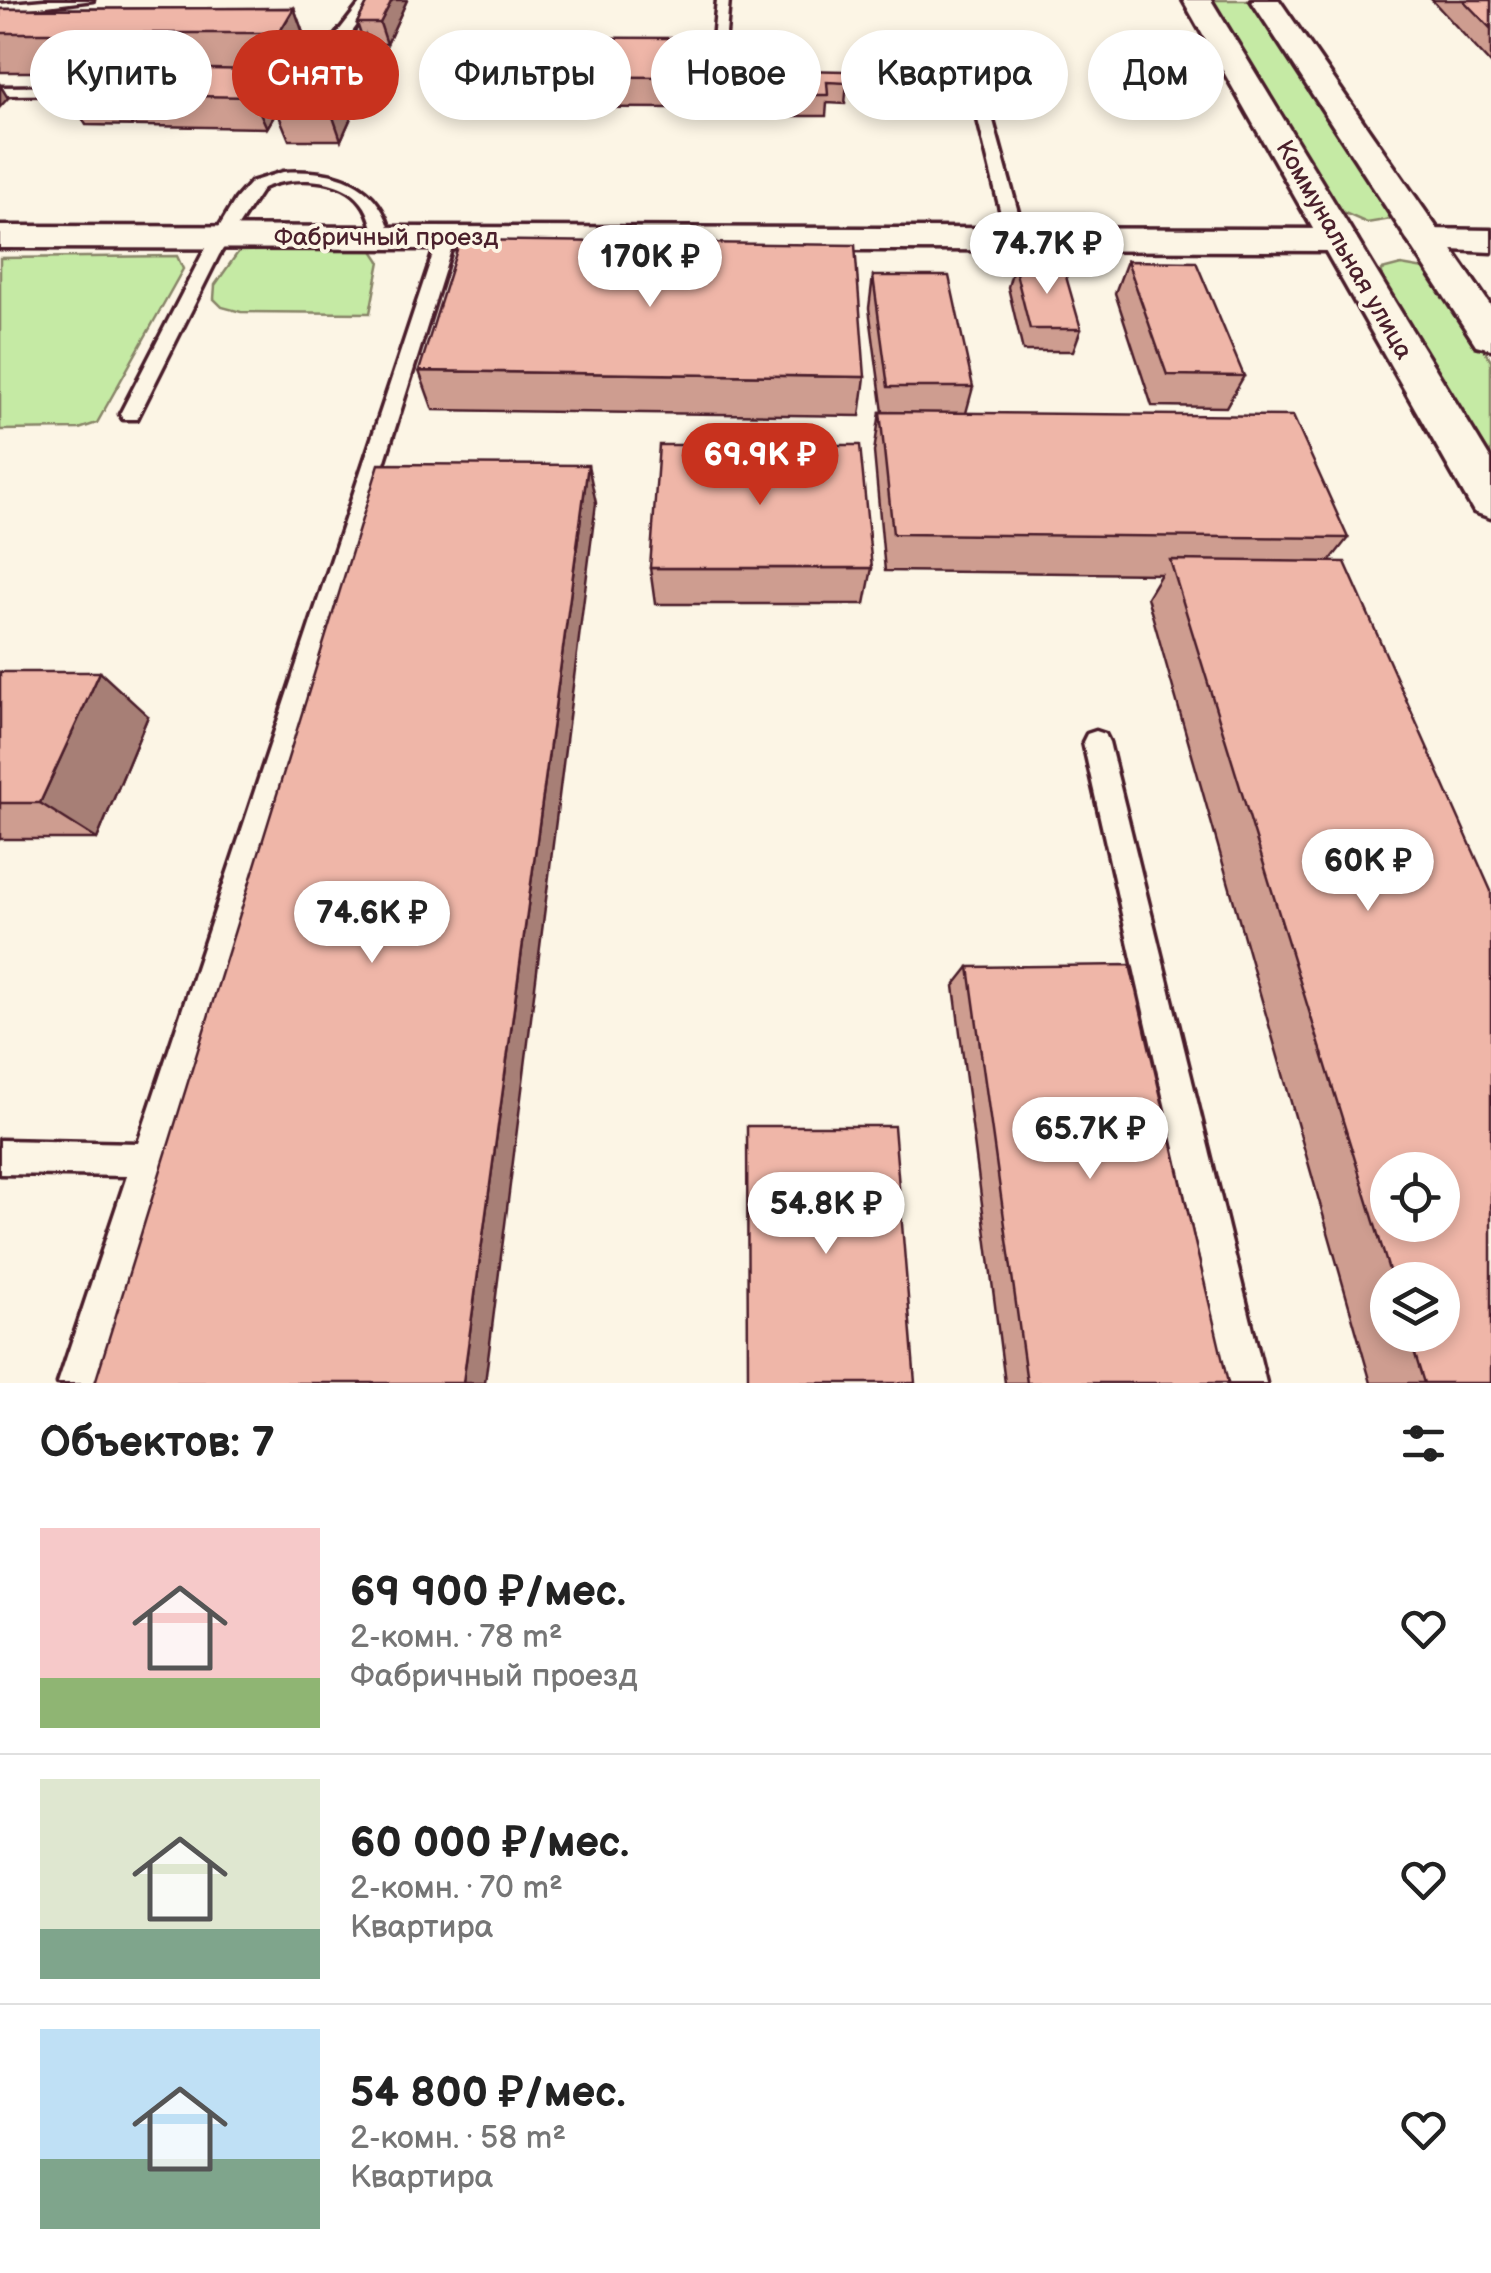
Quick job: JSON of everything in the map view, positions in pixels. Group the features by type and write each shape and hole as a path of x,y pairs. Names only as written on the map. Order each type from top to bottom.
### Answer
{"main road":[{"name":"Коммунальная улица","path":"1197,0 1382,240 1491,336"},
{"name":"Коммунальная улица","path":"1265,0 1382,240 1491,500"},
{"name":"Фабричный проезд","path":"0,237 1491,241"}],"lane":[{"path":"0,8 87,0"},
{"path":"230,90 288,90 306,83 370,0"},
{"path":"644,62 718,64 723,0"},
{"path":"0,91 30,91"},
{"path":"985,120 1016,238"},
{"path":"130,414 222,237 246,196 259,184 298,177 347,182 364,193 379,214 383,237"},
{"path":"77,1383 446,237"},
{"path":"1096,742 1247,1383"},
{"path":"0,1156 149,1160"}],"green space":[{"path":"1211,0 1253,0 1391,219 1367,223 1340,211"},
{"path":"372,249 380,261 370,313 241,312 222,307 214,299 215,285 239,251"},
{"path":"177,256 183,269 97,423 79,429 0,430 0,258"},
{"path":"1401,265 1424,269 1440,283 1491,360 1491,462 1382,282 1382,270"}],"building":[{"path":"369,0 392,0 380,23 357,23"},
{"path":"1463,0 1491,0 1491,29"},
{"path":"294,8 281,30 232,33 0,33 0,9"},
{"path":"631,38 651,38 651,77 631,77"},
{"path":"212,69 232,69 232,97 212,96"},
{"path":"821,71 841,71 841,83 827,82 828,95 821,95"},
{"path":"460,240 855,245 865,377 419,371"},
{"path":"1127,261 1196,262 1244,376 1167,375"},
{"path":"1014,265 1063,266 1081,329 1030,329"},
{"path":"873,276 949,276 973,387 888,387"},
{"path":"880,412 1293,416 1348,538 893,534"},
{"path":"659,445 860,445 872,568 650,568"},
{"path":"379,464 588,465 463,1383 95,1383"},
{"path":"1170,560 1345,562 1491,891 1491,1383 1424,1383 1414,1352 1460,1352 1460,1262 1386,1262 1380,1242 1460,1242 1460,1152 1370,1152 1370,1209"},
{"path":"0,672 100,672 40,803 0,803"},
{"path":"1130,965 1228,1383 1027,1383 969,967"},
{"path":"747,1126 894,1126 915,1383 748,1383"}]}
